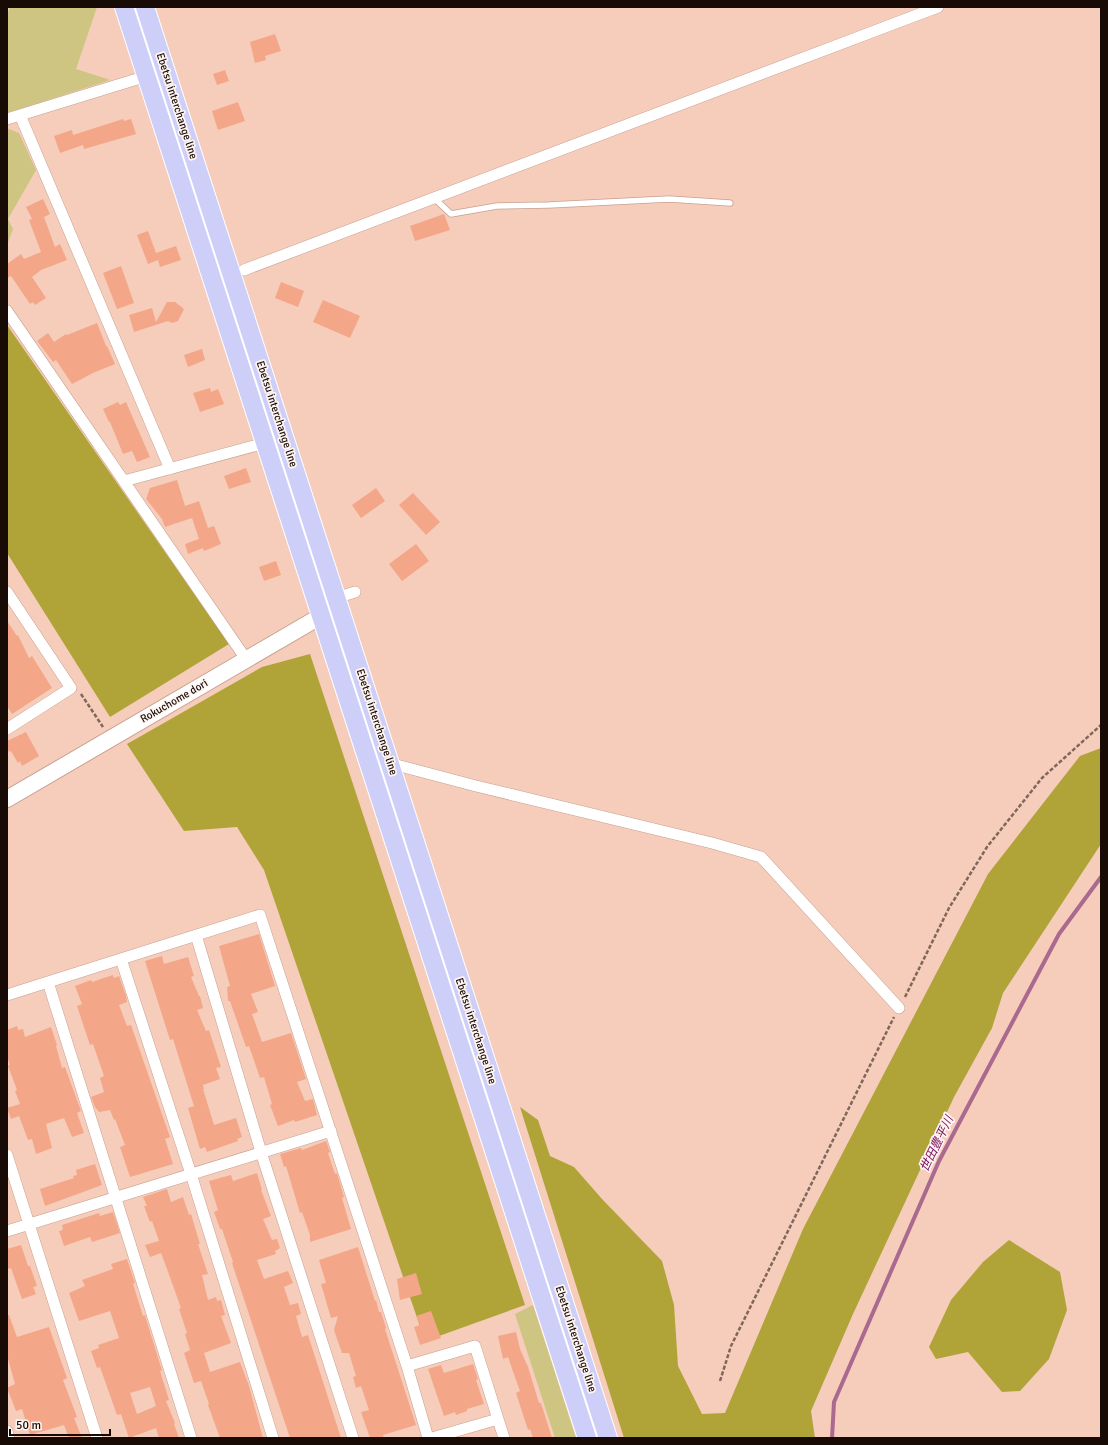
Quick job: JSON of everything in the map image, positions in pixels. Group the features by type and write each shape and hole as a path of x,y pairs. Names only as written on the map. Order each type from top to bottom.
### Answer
{"main road":[{"name":"Ebetsu interchange line","path":"124,7 586,1438"},
{"name":"Ebetsu interchange line","path":"145,7 608,1438"}],"street":[{"path":"244,270 938,7"},
{"path":"7,119 147,76"},
{"path":"20,115 170,469"},
{"path":"7,311 246,659"},
{"path":"124,481 265,443"},
{"path":"7,592 71,688 7,729"},
{"path":"336,598 356,592"},
{"name":"Rokuchome dori","path":"7,799 321,616 336,598"},
{"path":"366,757 476,786 712,843 761,857 899,1008"},
{"path":"7,995 260,915 407,1366 428,1438"},
{"path":"196,935 261,1152 353,1438"},
{"path":"121,959 191,1174 273,1438"},
{"path":"48,982 192,1438"},
{"path":"7,1231 330,1131"},
{"path":"7,1155 97,1438"},
{"path":"407,1366 475,1346 504,1438"},
{"path":"432,1438 498,1419"},
{"path":"7,1431 9,1438"}],"lane":[{"path":"434,198 452,214 496,206 669,199 730,203"}],"path":[{"path":"84,699 100,723"},
{"path":"720,1381 731,1346 949,908 987,847 1042,778 1101,725"}],"shaded area":[{"path":"10,7 97,7 76,69 110,80 7,113 7,16"},
{"path":"9,129 19,133 36,170 8,219 13,229 7,245 7,130"},
{"path":"7,325 229,644 110,717 7,553"},
{"path":"310,654 525,1305 425,1341 264,870 237,827 184,831 127,744 262,667"},
{"path":"1101,748 1101,844 1003,993 992,1028 954,1097 853,1314 811,1411 815,1438 624,1438 520,1107 538,1120 550,1156 574,1167 602,1199 662,1261 674,1305 678,1366 702,1414 725,1413 803,1229 988,874 1080,756"},
{"path":"1009,1240 1060,1272 1067,1310 1049,1359 1020,1391 1002,1392 968,1352 936,1359 929,1347 951,1300 983,1262"},
{"path":"533,1305 576,1438 555,1438 515,1314"}],"building":[{"path":"275,34 281,51 265,56 266,60 255,63 250,42"},
{"path":"225,70 229,81 217,85 213,74"},
{"path":"238,102 245,121 218,130 212,111"},
{"path":"123,119 124,121 131,119 136,134 84,149 83,145 60,153 54,136 72,130 73,135"},
{"path":"43,199 50,214 44,217 55,247 60,244 67,260 41,270 32,277 46,298 35,305 33,302 30,304 11,276 7,278 7,264 21,254 24,259 41,252 29,220 32,219 26,207"},
{"path":"444,214 450,230 415,241 410,226"},
{"path":"148,231 156,253 176,246 181,260 160,267 158,260 148,264 137,235"},
{"path":"121,266 134,303 117,309 103,273"},
{"path":"281,282 304,291 298,307 275,298"},
{"path":"323,300 360,316 350,338 313,322"},
{"path":"167,302 175,302 184,309 178,321 172,323 168,321 134,332 129,315 152,308 156,322"},
{"path":"97,323 115,364 72,384 56,360 53,362 37,341 48,333 54,342 66,334 67,335"},
{"path":"202,349 205,360 188,367 184,355"},
{"path":"210,388 211,392 218,389 224,404 200,412 193,393"},
{"path":"118,402 120,405 126,402 150,457 137,462 132,451 123,454 103,409"},
{"path":"246,468 251,482 229,489 224,476"},
{"path":"177,480 185,506 199,501 208,528 214,526 221,544 204,551 203,548 188,554 185,544 199,539 192,518 165,527 162,519 146,499 150,488"},
{"path":"376,488 385,501 361,518 352,505"},
{"path":"413,493 440,522 426,535 399,505"},
{"path":"416,544 429,561 402,581 389,564"},
{"path":"276,561 281,575 264,581 259,567"},
{"path":"7,621 17,636 18,635 29,658 32,656 52,688 12,714 7,706"},
{"path":"26,732 39,756 22,766 20,761 18,763 11,751 9,752 7,741"},
{"path":"259,934 275,986 251,994 258,1012 252,1014 262,1042 291,1033 306,1079 297,1082 305,1101 313,1099 317,1115 295,1122 294,1120 278,1126 270,1105 272,1104 264,1077 260,1078 249,1046 246,1047 230,1001 228,1001 227,987 230,986 219,946"},
{"path":"162,956 164,964 188,957 194,976 191,977 200,996 203,1008 197,1010 206,1031 209,1030 221,1067 216,1068 220,1079 203,1085 203,1089 214,1125 236,1118 242,1137 237,1139 238,1141 207,1152 205,1147 200,1149 188,1108 194,1106 173,1039 170,1040 145,961"},
{"path":"113,975 114,978 119,976 126,996 127,1002 119,1005 127,1026 131,1025 170,1137 165,1139 173,1164 130,1177 120,1147 125,1145 115,1119 114,1120 110,1110 99,1112 91,1097 104,1092 100,1078 104,1076 93,1044 90,1045 77,1006 82,1004 75,986 91,980 92,982"},
{"path":"17,1026 18,1030 23,1029 25,1037 51,1027 62,1068 65,1067 81,1111 77,1113 84,1133 72,1137 64,1118 46,1124 52,1148 36,1154 32,1139 28,1140 19,1116 11,1119 7,1108 20,1104 15,1091 17,1090 8,1066 10,1065 7,1056 7,1030"},
{"path":"326,1141 330,1152 328,1153 335,1174 337,1173 344,1197 342,1198 351,1229 310,1242 310,1235 302,1212 300,1213 286,1166 284,1167 280,1154 301,1148 302,1150"},
{"path":"95,1164 102,1185 45,1206 40,1189 74,1178 73,1176 77,1175 76,1170"},
{"path":"257,1173 261,1190 271,1216 263,1219 272,1240 277,1239 280,1248 275,1251 276,1254 257,1260 264,1279 288,1271 293,1283 284,1287 290,1305 298,1303 301,1314 296,1316 302,1337 308,1335 341,1438 290,1438 222,1229 220,1229 214,1212 218,1210 209,1181 231,1175 233,1181"},
{"path":"167,1189 171,1202 183,1197 189,1215 191,1214 200,1244 198,1244 208,1274 202,1275 208,1300 216,1297 217,1301 221,1300 225,1315 221,1316 231,1343 204,1353 210,1372 240,1362 249,1386 263,1438 220,1438 201,1381 194,1383 184,1353 190,1350 185,1334 187,1333 179,1309 181,1308 161,1253 150,1257 145,1245 159,1241 152,1221 150,1222 144,1206 147,1206 143,1197"},
{"path":"113,1212 120,1233 92,1242 90,1237 64,1246 59,1231 63,1230 62,1225 99,1213 100,1216"},
{"path":"21,1245 37,1286 33,1287 36,1294 22,1299 11,1268 7,1269 7,1249"},
{"path":"358,1247 375,1301 376,1300 379,1312 381,1312 386,1328 385,1329 416,1425 383,1435 384,1438 370,1438 361,1412 369,1410 361,1386 356,1388 353,1377 356,1376 349,1353 342,1353 334,1330 338,1316 331,1318 321,1284 326,1283 319,1260"},
{"path":"127,1259 135,1283 133,1284 143,1316 145,1315 162,1370 160,1371 169,1400 166,1401 179,1438 159,1438 156,1428 129,1438 121,1414 117,1415 100,1367 97,1368 91,1351 99,1348 98,1345 119,1338 110,1311 79,1321 69,1293 85,1286 82,1280 113,1269 111,1264","holes":["150,1387 156,1406 137,1414 130,1393"]},
{"path":"416,1273 422,1294 400,1300 397,1279"},
{"path":"431,1311 441,1338 420,1345 414,1327 420,1325 416,1316"},
{"path":"7,1315 9,1315 17,1337 49,1327 67,1378 63,1380 77,1417 74,1418 82,1438 69,1438 64,1425 30,1435 22,1409 16,1411 7,1388 15,1384 7,1355"},
{"path":"516,1332 520,1349 528,1367 539,1403 541,1403 552,1438 533,1438 530,1429 528,1430 516,1393 520,1391 508,1357 503,1359 498,1336"},
{"path":"473,1364 478,1379 476,1380 484,1404 467,1409 467,1411 456,1415 455,1412 444,1416 428,1369 441,1365 444,1373"}],"waterway":[{"name":"世田豊平川","path":"832,1438 834,1402 939,1161 1059,934 1101,877"}]}
